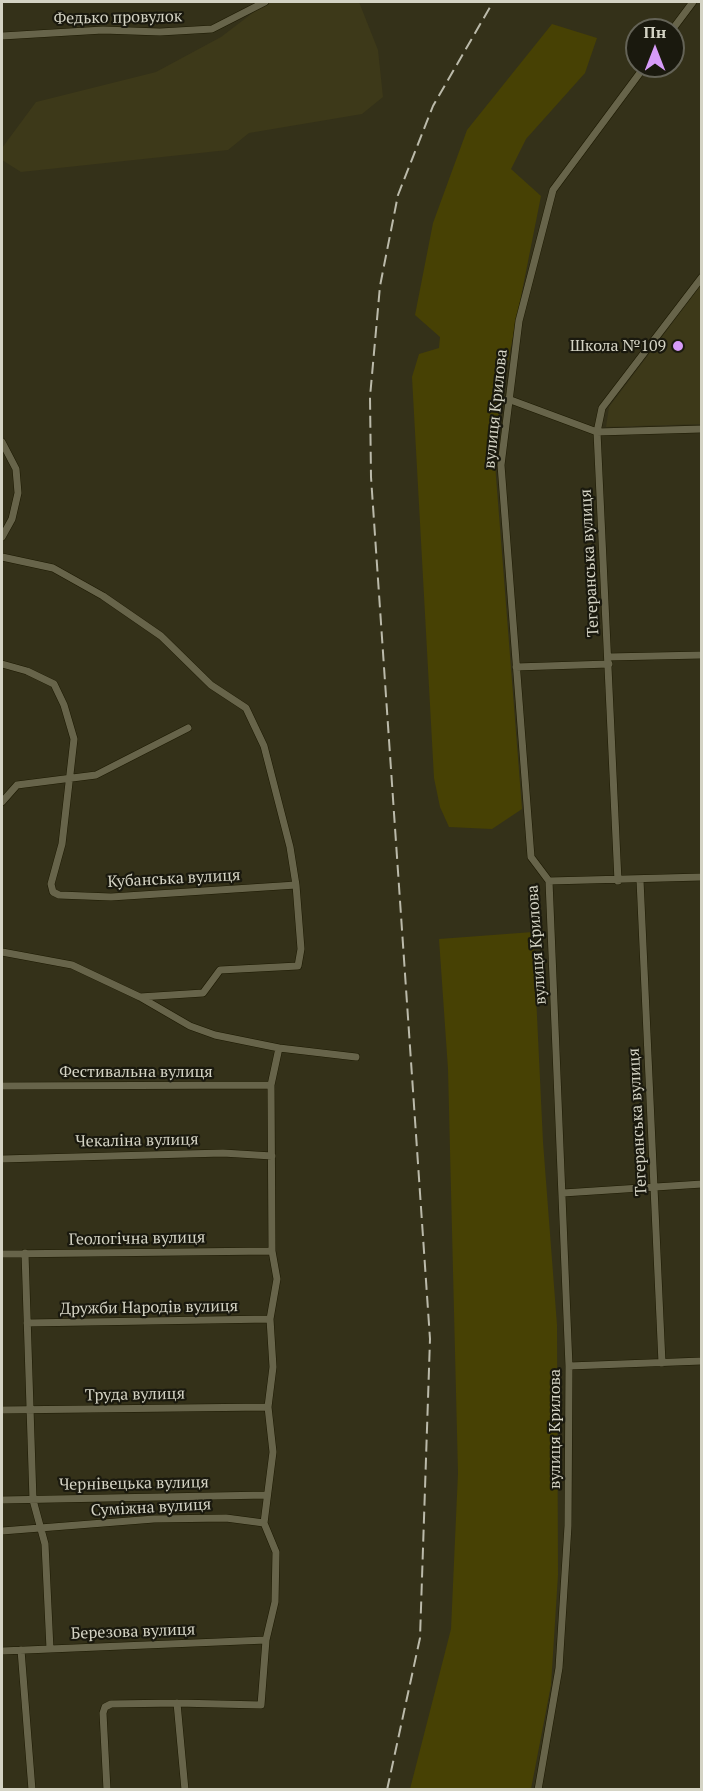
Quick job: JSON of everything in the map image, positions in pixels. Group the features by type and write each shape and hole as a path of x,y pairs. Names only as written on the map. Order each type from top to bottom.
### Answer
{"street":[{"name":"Федько провулок","path":"2,36 103,30 160,32 212,28 265,2"},
{"path":"681,18 693,2"},
{"name":"вулиця Крилова","path":"538,1790 560,1656 568,1526 569,1366 549,881 531,857 501,465 519,321 553,190 636,78"},
{"name":"Тегеранська вулиця","path":"618,881 597,432 602,408 702,277"},
{"path":"508,399 597,432 702,429"},
{"path":"2,442 16,469 18,493 12,519 2,537"},
{"path":"2,557 52,568 103,596 161,636 211,685 246,708 264,746 290,848 296,885 301,949 298,966 220,970 203,993 140,997"},
{"path":"516,667 702,655"},
{"path":"2,664 27,671 54,684 64,705 74,740 67,780"},
{"path":"2,802 17,785 96,775 188,728"},
{"name":"Кубанська вулиця","path":"67,780 62,843 51,884 53,892 59,895 111,897 296,885"},
{"path":"549,881 618,881 702,877"},
{"name":"Тегеранська вулиця","path":"640,880 662,1363"},
{"path":"2,952 72,965 140,997 189,1026 279,1048 356,1057"},
{"path":"107,1790 102,1713 105,1707 111,1704 177,1703 261,1706 266,1640 275,1602 276,1552 264,1523 273,1452 268,1407 273,1367 270,1319 277,1279 272,1251 272,1085 279,1048"},
{"name":"Фестивальна вулиця","path":"2,1086 272,1085"},
{"name":"Чекаліна вулиця","path":"2,1159 223,1153 272,1156"},
{"path":"563,1193 702,1184"},
{"name":"Геологічна вулиця","path":"2,1254 272,1251"},
{"path":"25,1253 33,1500 45,1544 50,1649"},
{"name":"Дружби Народів вулиця","path":"27,1323 270,1319"},
{"path":"569,1366 702,1361"},
{"name":"Труда вулиця","path":"2,1410 268,1407"},
{"name":"Чернівецька вулиця","path":"2,1500 267,1495"},
{"name":"Суміжна вулиця","path":"2,1531 154,1519 226,1518 264,1523"},
{"name":"Березова вулиця","path":"2,1651 266,1640"},
{"path":"21,1650 32,1790"},
{"path":"177,1703 185,1790"}],"shaded area":[{"path":"267,2 359,2 378,50 383,97 362,114 249,133 228,150 21,172 2,160 2,148 36,102 156,72 221,37"},
{"path":"552,24 597,38 585,73 526,139 511,169 541,196 501,397 495,464 522,809 492,829 449,827 440,807 434,778 412,377 419,354 439,348 440,337 415,315 433,223 467,130"},
{"name":"Школа №109","path":"701,285 701,424 606,427 609,407"},
{"path":"533,932 543,1142 557,1325 558,1575 551,1685 531,1789 410,1789 451,1629 458,1473 448,1069 439,939"}],"railway":[{"path":"387,1790 420,1638 430,1339 371,477 370,397 380,286 398,195 433,106 493,2"}],"place":[{"name":"Школа №109","path":"678,346"}]}
